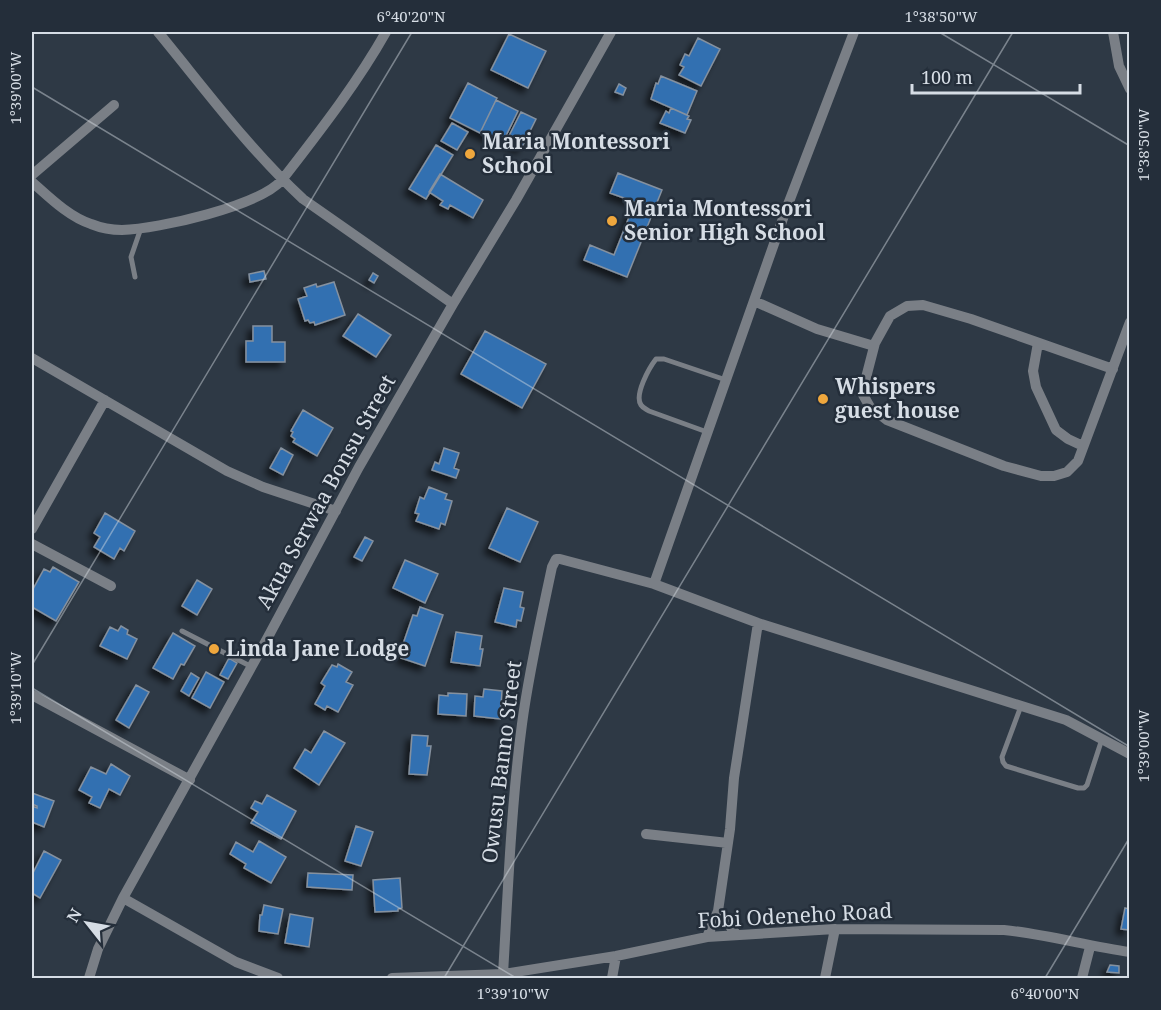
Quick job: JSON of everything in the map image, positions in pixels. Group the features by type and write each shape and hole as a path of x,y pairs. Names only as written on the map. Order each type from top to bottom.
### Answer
{"street":[{"path":"158,32 213,102 282,180 318,211 453,303"},
{"path":"32,182 71,214 88,224 107,229 141,228 178,221 258,197 275,188 282,180 338,106 386,32"},
{"name":"Akua Serwaa Bonsu Street","path":"89,978 98,949 123,898 336,511 453,303 516,200 611,32"},
{"path":"854,32 787,207 654,584 758,623 1066,720 1130,754"},
{"path":"1113,32 1119,66 1130,88"},
{"path":"32,175 114,105"},
{"path":"754,301 817,329 874,346"},
{"path":"1113,369 923,305 908,306 890,316 874,346 862,393 870,407 887,420 1004,466 1041,476 1054,476 1067,472 1078,461 1083,446 1113,369 1130,322"},
{"path":"1038,343 1033,372 1036,387 1056,430 1083,446"},
{"path":"32,358 227,471 272,490 336,511"},
{"path":"32,528 105,400"},
{"path":"32,544 111,586"},
{"name":"Owusu Banno Street","path":"503,974 510,844 522,724 552,567 558,559 654,584"},
{"path":"707,937 718,911 728,843 734,778 758,623"},
{"path":"32,695 190,780"},
{"path":"646,834 728,843"},
{"path":"123,898 236,962 261,974 278,978"},
{"path":"718,911 737,935"},
{"path":"825,978 835,929"},
{"name":"Fobi Odeneho Road","path":"392,978 503,974 616,956 707,937 835,929 1004,930 1026,932 1130,952"},
{"path":"1082,978 1090,946"},
{"path":"612,978 616,956"}],"lane":[{"path":"135,277 131,257 141,228"},
{"path":"708,433 649,411 641,405 638,397 649,369 656,359 664,359 726,380"},
{"path":"182,631 252,667"},
{"path":"1021,706 1002,757 1006,766 1084,788 1102,739"}],"building":[{"path":"509,34 546,51 528,88 491,70"},
{"path":"698,38 720,49 701,86 679,75 684,67 680,65 685,54 689,56"},
{"path":"661,76 697,91 687,115 651,99"},
{"path":"468,83 497,98 480,133 450,118"},
{"path":"619,84 626,88 623,95 615,92"},
{"path":"496,100 518,111 502,144 480,133"},
{"path":"671,108 689,116 687,119 691,120 685,133 660,123 666,111 669,113"},
{"path":"521,112 536,119 521,149 506,142"},
{"path":"452,123 468,132 457,150 441,141"},
{"path":"436,145 453,155 426,199 409,189"},
{"path":"618,173 662,190 627,277 584,260 590,245 614,255 635,202 610,193"},
{"path":"440,174 483,200 473,218 450,205 448,209 440,205 443,201 429,192"},
{"path":"264,271 266,279 250,282 249,274"},
{"path":"373,273 378,276 374,283 369,280"},
{"path":"334,282 345,315 315,325 314,322 305,321 298,299 307,296 304,288"},
{"path":"358,314 391,335 376,357 343,336"},
{"path":"253,326 272,326 272,342 285,342 285,362 246,362 246,341 253,341"},
{"path":"485,331 546,364 522,408 461,374"},
{"path":"303,410 333,428 317,456 293,442 295,439 291,436 293,432 291,431"},
{"path":"281,448 293,455 283,475 270,468"},
{"path":"444,448 459,453 454,468 459,470 456,478 432,470 435,462 439,464"},
{"path":"429,487 447,494 445,499 452,501 445,525 441,523 439,529 416,521 419,514 415,513 420,497 424,499"},
{"path":"507,508 538,522 520,562 489,548"},
{"path":"105,513 135,531 124,551 120,548 114,559 94,547 100,537 94,533"},
{"path":"365,537 373,541 362,561 354,557"},
{"path":"405,560 438,574 425,603 393,588"},
{"path":"53,567 79,582 56,621 32,607 32,591 44,569 50,572"},
{"path":"197,580 212,589 197,615 182,606"},
{"path":"504,588 523,592 520,607 524,608 521,621 517,620 516,627 495,622"},
{"path":"420,607 443,615 425,666 401,658 405,648 402,647 413,615 417,616"},
{"path":"121,626 128,630 127,634 137,639 127,659 100,646 110,627 118,631"},
{"path":"456,632 482,636 480,649 483,649 480,666 451,662"},
{"path":"173,633 195,646 173,679 153,668"},
{"path":"229,658 237,663 228,679 220,675"},
{"path":"338,664 352,672 346,682 353,685 338,712 327,706 325,710 315,704 325,686 321,683 332,665 337,667"},
{"path":"206,672 224,682 210,708 192,698"},
{"path":"191,673 199,678 189,696 181,691"},
{"path":"136,685 149,692 129,728 116,720"},
{"path":"484,689 502,691 500,719 474,716 475,696 483,697"},
{"path":"448,693 467,694 466,716 438,714 439,695 448,696"},
{"path":"324,731 345,743 319,785 294,768 305,749 311,753"},
{"path":"412,735 428,736 427,746 431,746 427,775 409,774"},
{"path":"111,764 130,776 120,795 109,789 100,808 89,803 92,797 79,790 91,767 106,774"},
{"path":"32,793 54,801 44,827 32,822 32,806 37,808 37,806 32,804"},
{"path":"267,795 296,811 281,839 251,823 258,812 251,808 255,801 262,804"},
{"path":"356,826 373,832 361,866 345,861"},
{"path":"259,841 286,857 271,883 244,868 246,864 230,854 236,842 253,852"},
{"path":"44,851 61,860 40,898 32,893 32,875"},
{"path":"308,873 353,875 352,890 307,887"},
{"path":"400,878 402,908 398,911 375,912 373,880"},
{"path":"264,905 283,909 278,934 259,931 260,915 262,915"},
{"path":"1125,908 1130,909 1129,930 1121,929"},
{"path":"290,914 313,918 309,947 285,943"},
{"path":"1110,965 1119,966 1119,973 1107,972"}],"place":[{"name":"Maria Montessori School","path":"470,154"},
{"name":"Maria Montessori Senior High School","path":"612,221"},
{"name":"Whispers guest house","path":"823,399"},
{"name":"Linda Jane Lodge","path":"214,649"}]}
